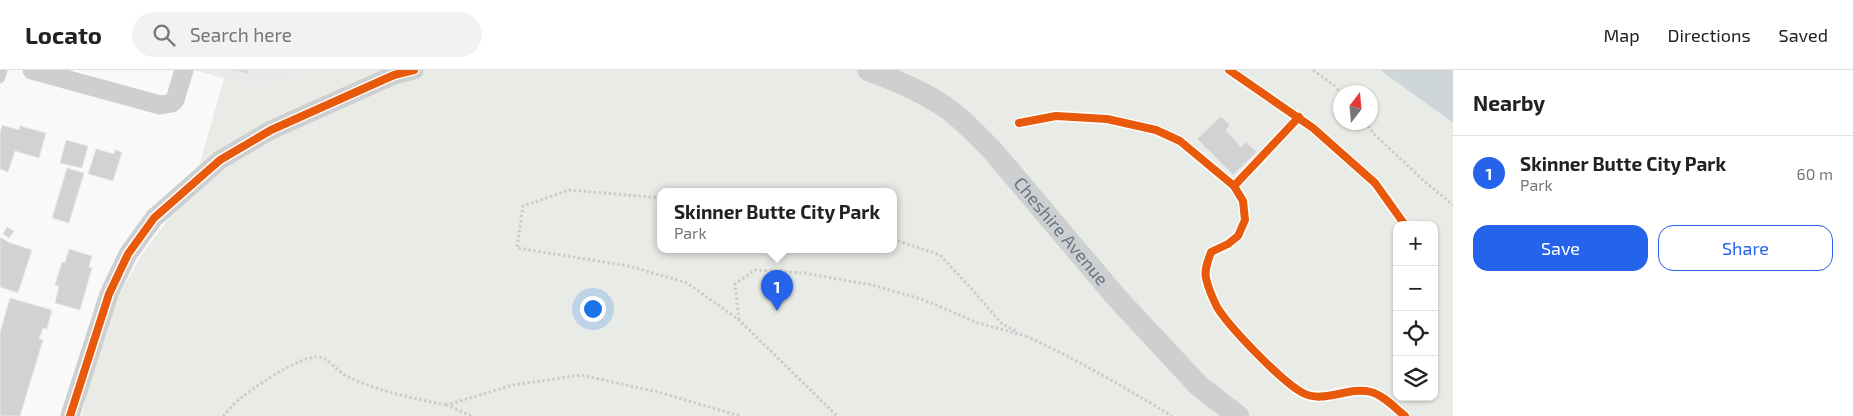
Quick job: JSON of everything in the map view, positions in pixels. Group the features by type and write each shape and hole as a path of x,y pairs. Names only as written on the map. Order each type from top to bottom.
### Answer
{"street":[{"path":"32,70 160,105 172,104 175,100 184,70"},
{"path":"70,416 109,294 128,254 154,218 220,160 271,130 394,75 414,70"},
{"name":"Cheshire Avenue","path":"868,70 896,80 920,93 952,112 977,134 1117,298 1199,386 1238,416"}],"lane":[{"path":"0,79 3,70"}],"path":[{"path":"1313,70 1334,85"},
{"path":"1371,130 1423,180 1453,205"},
{"path":"657,198 569,190 523,206 517,248 628,266 686,283 739,320 837,416"},
{"path":"897,239 940,255 1002,324 1116,382 1172,416"},
{"path":"739,320 735,284 756,270 804,273 872,285 924,300 978,323 1026,336"},
{"path":"223,416 242,397 271,378 301,360 317,356 324,359 346,376 416,400 447,405 471,416"},
{"path":"447,405 513,386 581,375 658,392 740,416"}],"shaded area":[{"path":"193,70 337,70 251,85"},
{"path":"337,70 1380,70 1453,123 1453,416 82,416 89,384 115,303 140,257 176,209 190,199 224,78 251,85"},
{"path":"1380,70 1453,70 1453,123"}],"building":[{"path":"233,70 249,70 248,74"},
{"path":"1221,116 1230,125 1226,130 1241,147 1246,142 1257,152 1233,175 1197,139"},
{"path":"2,125 19,130 20,126 46,133 39,158 15,151 8,172 0,169 0,133"},
{"path":"66,140 88,146 82,168 60,163"},
{"path":"96,149 114,154 115,150 122,152 113,181 88,174"},
{"path":"67,168 84,173 69,223 52,218"},
{"path":"7,227 14,231 9,238 3,234"},
{"path":"0,237 10,243 32,250 18,293 0,287"},
{"path":"69,249 92,256 89,267 92,268 80,310 55,303 59,286 55,285 62,262 65,263"},
{"path":"10,298 52,310 47,329 43,328 39,339 43,340 20,416 0,416 0,332"}],"cycle path":[{"path":"70,416 109,294 128,254 154,218 220,160 271,130 394,75 414,70"},
{"path":"1229,70 1313,128 1375,183 1402,221"},
{"path":"1019,123 1056,116 1107,119 1156,130 1180,141 1234,186 1243,201 1245,220 1238,236 1228,244 1211,252 1206,269 1209,289 1223,316 1270,367 1303,393 1319,397 1354,391 1371,392 1384,399 1405,416"},
{"path":"1234,186 1299,117"}],"place":[{"name":"Skinner Butte City Park","path":"777,311"}]}
